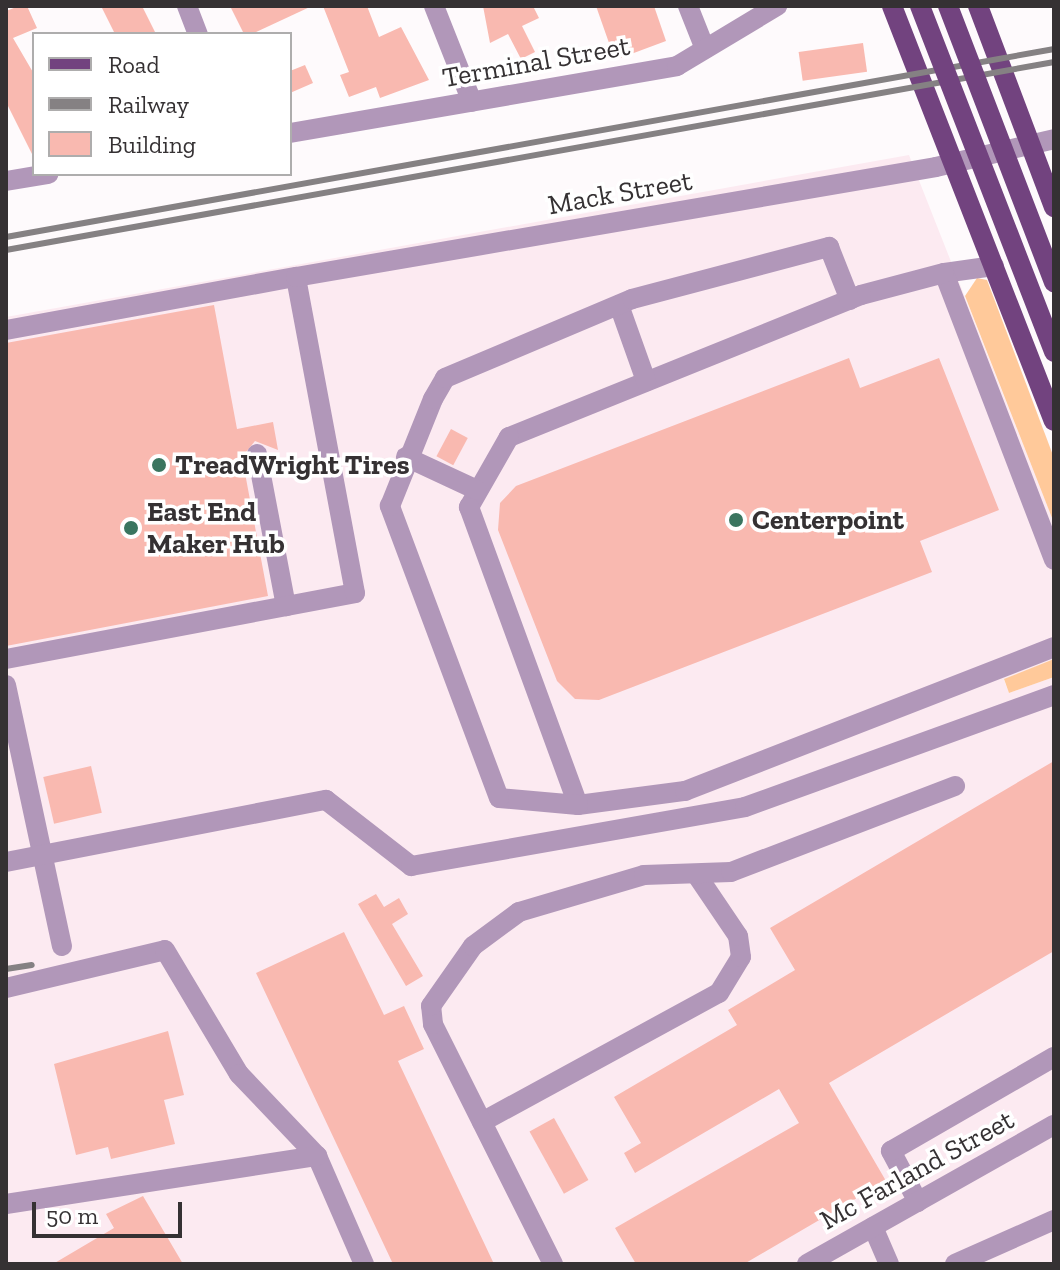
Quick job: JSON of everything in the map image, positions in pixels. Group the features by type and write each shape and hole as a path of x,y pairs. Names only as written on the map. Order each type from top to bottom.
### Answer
{"main road":[{"path":"892,6 1054,421"},
{"path":"920,6 1054,352"},
{"path":"948,6 1054,282"},
{"path":"978,6 1054,207"}],"street":[{"path":"187,6 197,32"},
{"path":"434,6 472,102"},
{"path":"688,6 705,49"},
{"name":"Terminal Street","path":"292,133 677,66 777,6"},
{"name":"Mack Street","path":"6,330 954,163 1054,139"},
{"path":"6,181 36,176"},
{"path":"850,300 829,247 619,305 445,378 406,457 390,506 499,798 578,805 685,791 1054,647"},
{"path":"578,805 469,507 509,437 850,300 944,273 994,266"},
{"path":"944,273 1054,560"},
{"path":"6,659 355,593 296,277"},
{"path":"619,305 646,381"},
{"path":"257,454 286,606"},
{"path":"406,457 477,490"},
{"path":"6,685 62,946"},
{"path":"6,862 326,800 411,866 745,807 1054,695"},
{"path":"553,1264 433,1024 431,1006 473,946 519,912 644,875 731,872 780,856 955,786"},
{"path":"482,1122 719,993 741,957 738,936 696,874"},
{"path":"6,988 165,950 239,1074 317,1156 364,1264"},
{"path":"918,1202 891,1151 1054,1057"},
{"name":"Mc Farland Street","path":"807,1264 1054,1125"},
{"path":"6,1204 317,1156"},
{"path":"955,1264 1054,1220"},
{"path":"873,1227 889,1264"}],"shaded area":[{"path":"909,155 1054,523 1054,659 1004,680 1009,693 1054,677 1054,1264 6,1264 6,317"},
{"path":"977,278 987,280 1054,458 1054,523 965,296"},
{"path":"1054,659 1054,677 1009,693 1004,679"}],"building":[{"path":"27,6 37,28 13,38 32,71 32,154 6,102 6,11"},
{"path":"101,6 142,6 155,32 114,32"},
{"path":"230,6 312,6 256,32 243,32"},
{"path":"323,6 367,6 379,37 401,27 429,80 380,98 376,87 349,97 340,75 349,72"},
{"path":"483,6 533,6 539,18 522,26 535,52 521,59 508,34 490,43"},
{"path":"596,6 654,6 666,41 615,60"},
{"path":"863,43 867,72 803,81 799,52"},
{"path":"305,65 313,83 292,92 292,70"},
{"name":"East End Maker Hub","path":"214,305 237,429 273,422 278,450 255,441 242,457 268,596 6,646 6,343"},
{"name":"Centerpoint","path":"849,358 860,388 939,358 999,510 920,541 932,572 599,700 575,699 557,681 498,530 500,503 516,486"},
{"path":"451,429 468,438 453,465 436,456"},
{"path":"1054,761 1054,951 829,1083 886,1181 744,1264 636,1264 615,1228 799,1123 779,1089 635,1173 624,1153 641,1143 614,1097 737,1025 728,1010 795,970 770,928"},
{"path":"91,766 102,813 54,824 43,777"},
{"path":"376,894 384,907 399,898 408,914 392,924 423,976 406,986 358,904"},
{"path":"344,932 384,1015 404,1006 424,1049 398,1061 494,1264 393,1264 256,973"},
{"path":"168,1031 184,1095 164,1100 175,1144 111,1159 108,1147 76,1155 54,1064"},
{"path":"554,1118 588,1180 564,1194 530,1132"},
{"path":"143,1196 183,1264 53,1264 114,1228 106,1214"}],"railway":[{"path":"6,237 1054,49"},
{"path":"6,250 1054,62"},
{"path":"6,969 32,965"}],"place":[{"name":"TreadWright Tires","path":"159,465"},
{"name":"Centerpoint","path":"736,520"},
{"name":"East End Maker Hub","path":"131,528"}]}
